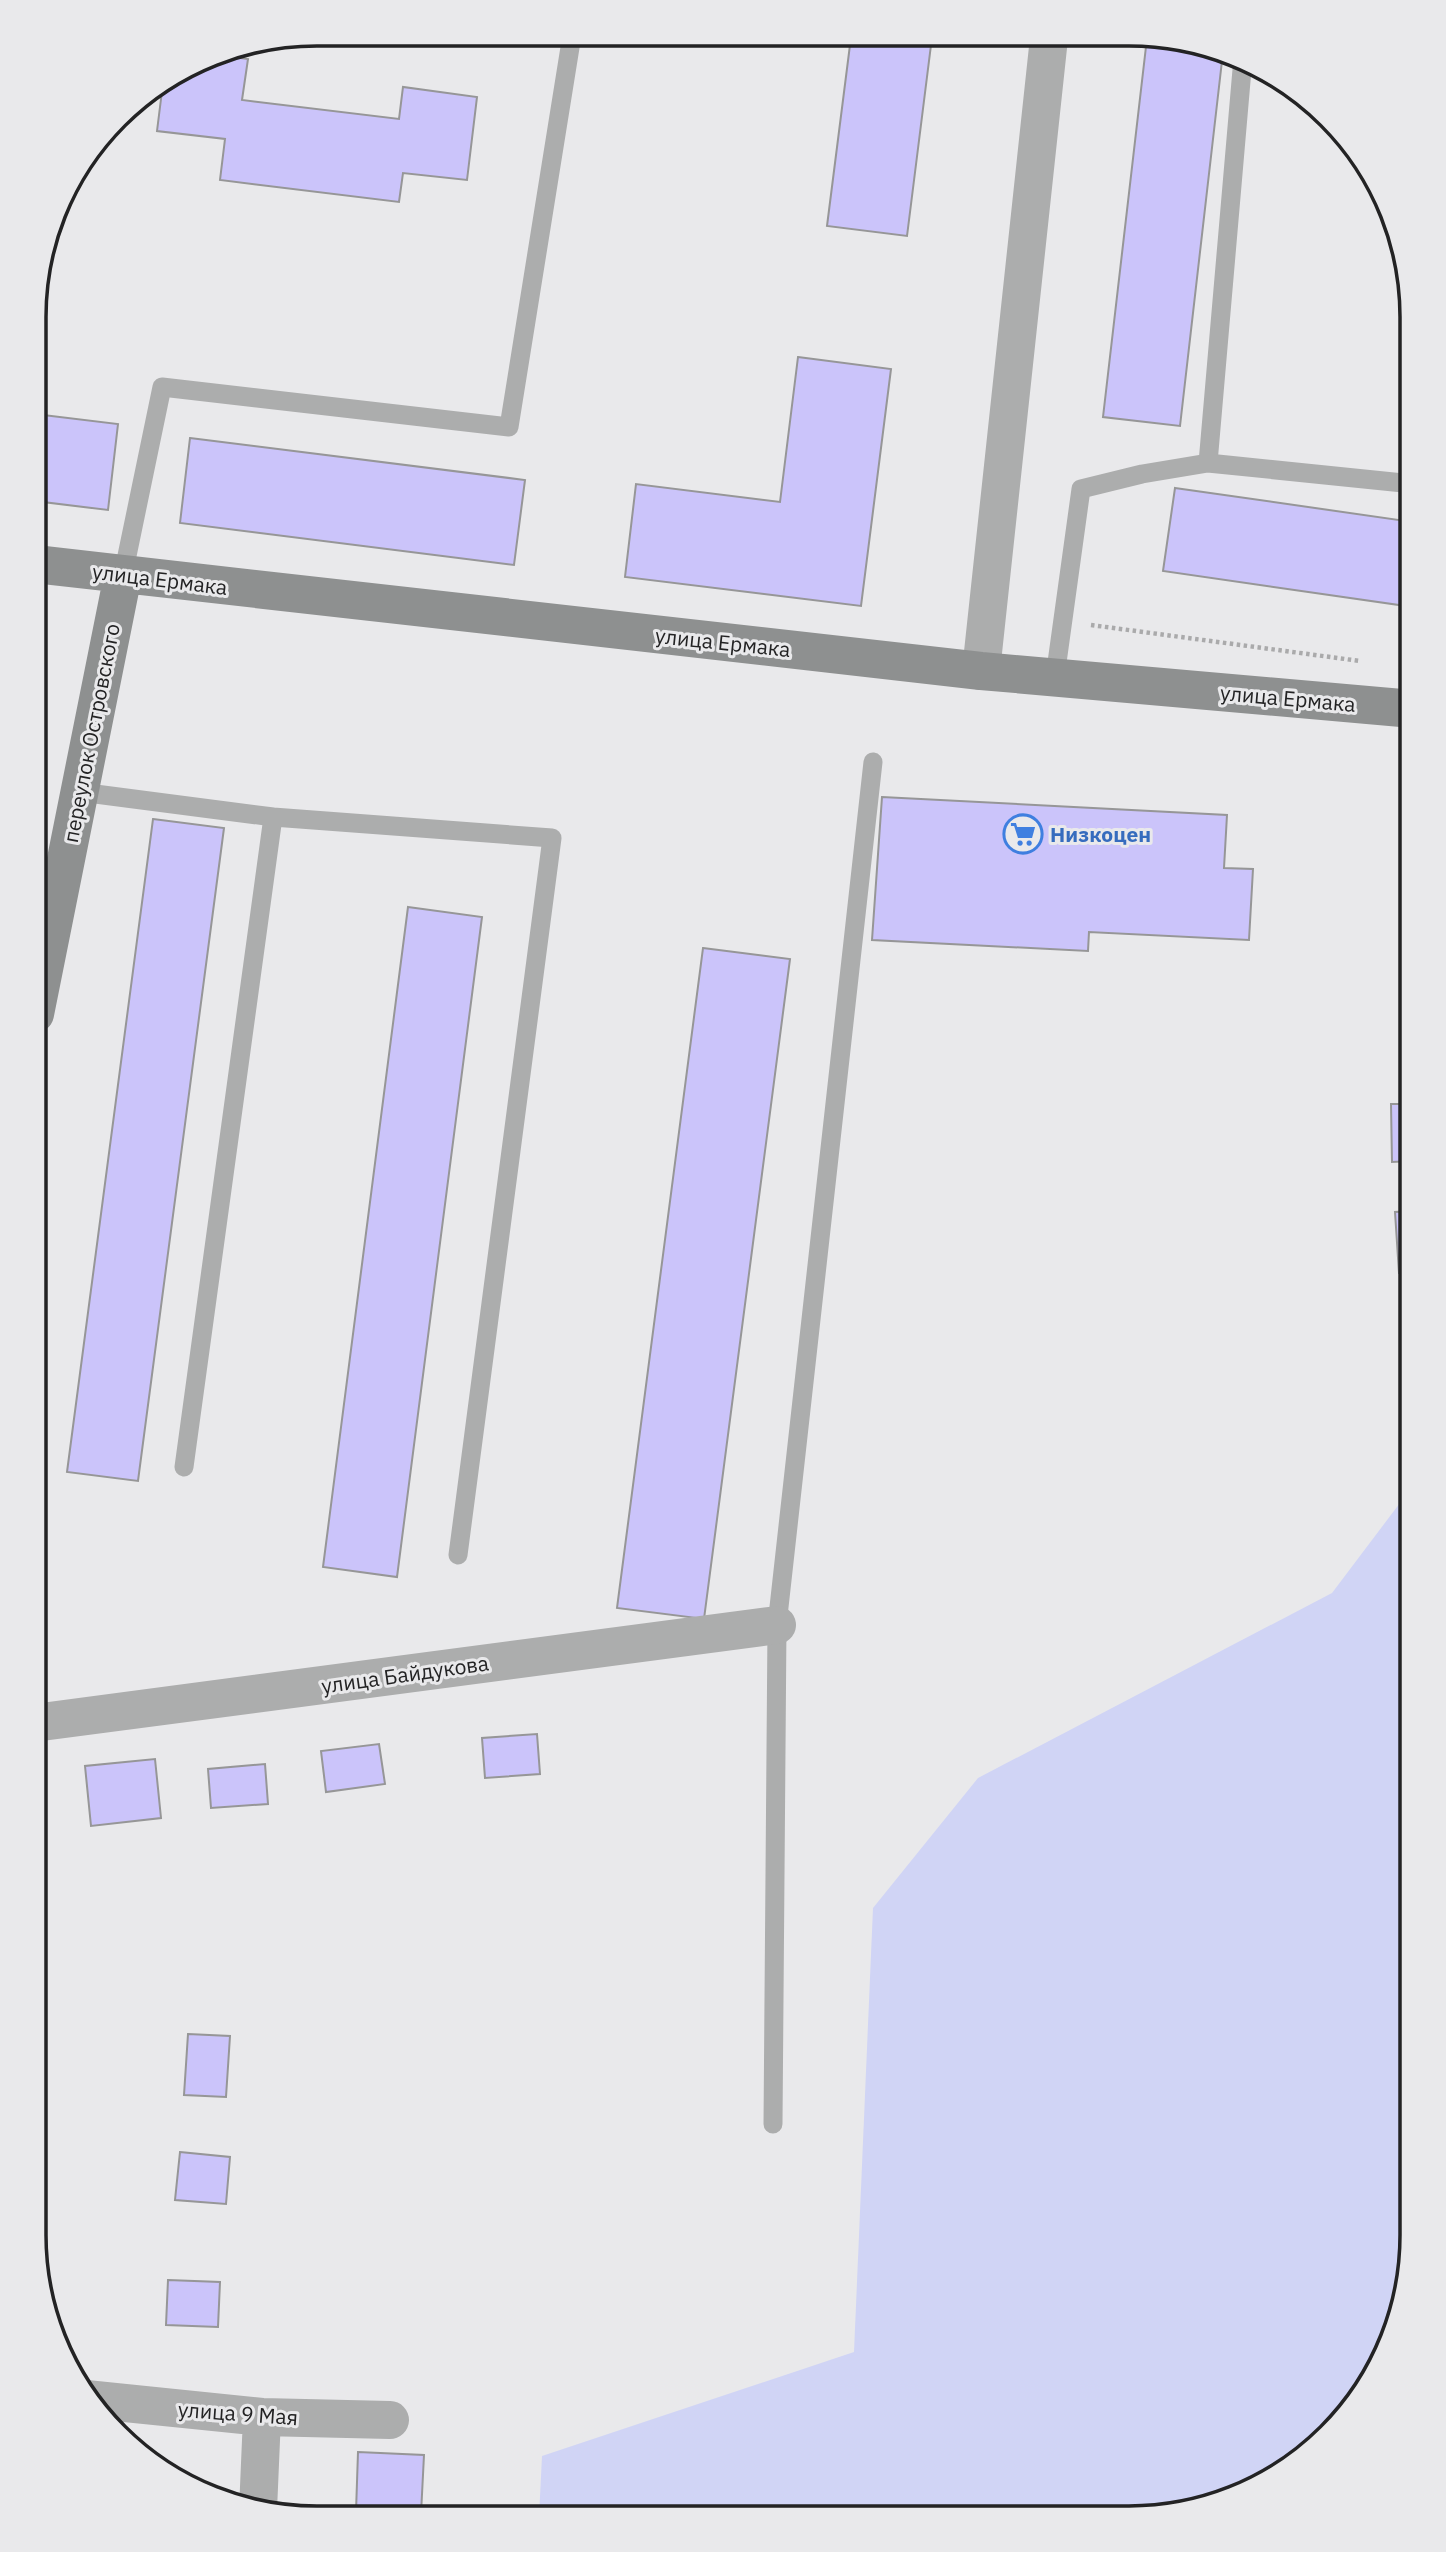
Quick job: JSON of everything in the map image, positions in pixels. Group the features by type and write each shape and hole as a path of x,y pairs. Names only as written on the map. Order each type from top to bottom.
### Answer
{"street":[{"path":"981,671 1048,46"},
{"name":"улица Ермака","path":"46,565 981,671 1400,708"},
{"name":"переулок Островского","path":"46,958 123,575"},
{"name":"улица Байдукова","path":"46,1721 777,1625"},
{"name":"улица 9 Мая","path":"103,2401 262,2417 390,2420"},
{"path":"258,2500 262,2417"}],"lane":[{"path":"123,575 162,387 509,427 570,46"},
{"path":"1208,463 1242,70"},
{"path":"1055,677 1081,489 1142,474 1208,463 1400,483"},
{"path":"773,2124 777,1625 873,762"},
{"path":"79,792 274,817 552,838 458,1555"},
{"path":"184,1466 274,817"}],"path":[{"path":"1063,622 1372,663"}],"shaded area":[{"path":"1400,1503 1400,2253 1391,2306 1380,2339 1355,2386 1333,2414 1308,2439 1280,2461 1249,2479 1217,2492 1165,2504 540,2506 542,2456 854,2352 873,1908 978,1778 1332,1593"}],"building":[{"path":"850,46 931,46 907,236 827,226"},
{"path":"1146,46 1200,55 1222,62 1180,426 1103,417"},
{"path":"237,58 248,59 242,100 399,119 403,87 477,97 467,180 403,173 399,202 220,180 225,139 157,131 162,94 197,73"},
{"path":"798,357 891,369 861,606 625,577 636,484 780,502"},
{"path":"46,415 118,424 108,510 46,502"},
{"path":"190,438 525,480 514,565 180,523"},
{"path":"1175,488 1400,520 1400,605 1163,571"},
{"path":"882,797 1227,815 1224,868 1253,869 1249,940 1089,932 1088,951 872,940"},
{"path":"153,819 224,828 138,1481 67,1472"},
{"path":"408,907 482,917 397,1577 323,1567"},
{"path":"703,948 790,959 704,1619 617,1608"},
{"path":"1391,1104 1400,1104 1400,1162 1392,1162"},
{"path":"1395,1212 1400,1212 1399,1273"},
{"path":"537,1734 540,1774 485,1778 482,1738"},
{"path":"379,1744 385,1784 326,1792 321,1751"},
{"path":"155,1759 161,1818 91,1826 85,1766"},
{"path":"265,1764 268,1804 211,1808 208,1769"},
{"path":"188,2034 230,2036 226,2097 184,2095"},
{"path":"180,2152 230,2157 226,2204 175,2200"},
{"path":"168,2280 220,2282 218,2327 166,2325"},
{"path":"358,2452 424,2455 421,2506 356,2506"}],"place":[{"name":"Низкоцен","path":"1023,834"}]}
